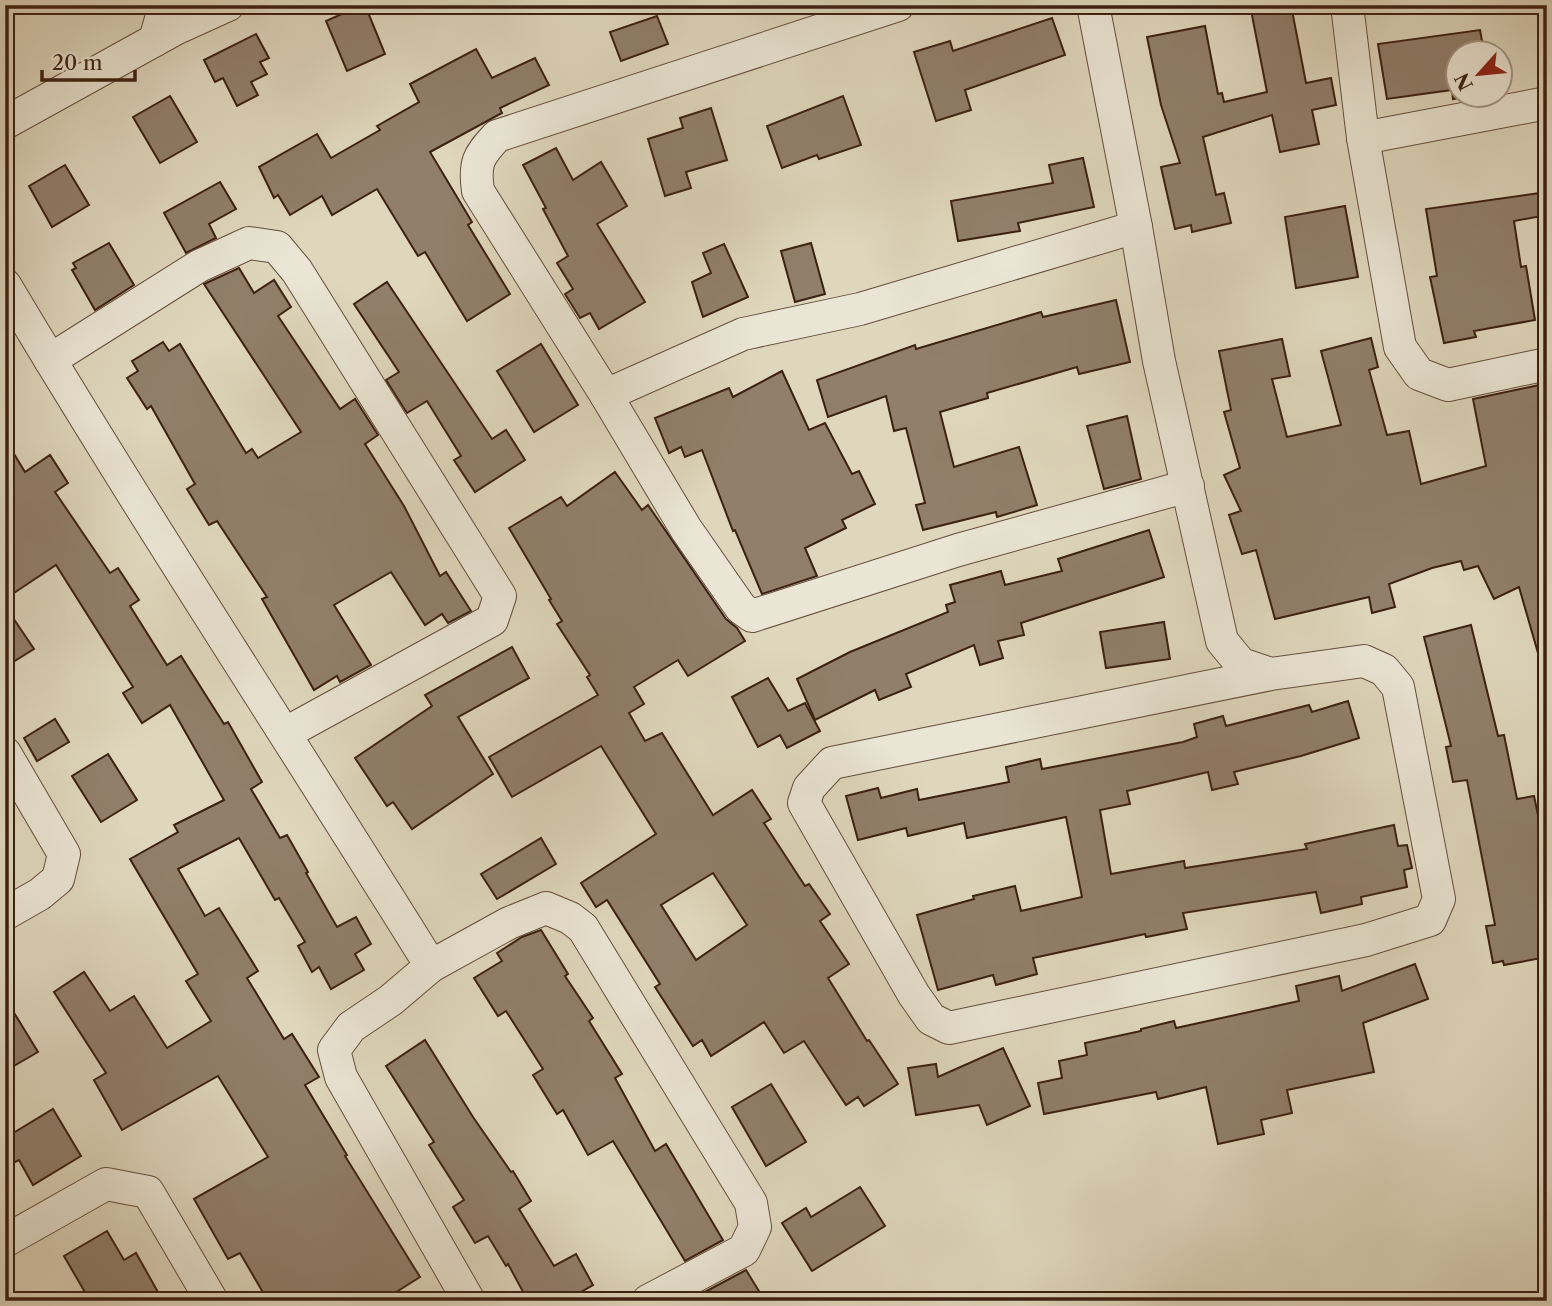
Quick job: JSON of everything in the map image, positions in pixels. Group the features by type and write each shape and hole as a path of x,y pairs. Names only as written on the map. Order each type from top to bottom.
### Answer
{"street":[{"path":"155,40 165,5"},
{"path":"5,123 155,40 228,5"},
{"path":"898,5 497,136 481,152 475,169 478,191 686,529 741,608 752,617 958,550 1188,486"},
{"path":"1093,5 1159,361 1222,641 1241,664 1271,674 1364,661 1384,670 1398,687 1439,899 1430,920 1366,940 949,1028 931,1019 914,995 804,803 809,788 832,763 1271,674"},
{"path":"1347,5 1363,138 1400,346 1419,374 1448,385 1547,364"},
{"path":"1363,138 1547,103"},
{"path":"606,395 744,334 860,309 1136,227"},
{"path":"50,360 199,265 249,243 276,247 297,271 500,596 492,620 286,733"},
{"path":"5,285 431,966"},
{"path":"5,753 64,854 58,879 40,894 5,914"},
{"path":"469,1301 341,1077 334,1050 351,1027 391,1000 431,966 509,923 546,908 570,918 583,928 751,1203 755,1227 744,1250 648,1301"},
{"path":"6,1237 106,1184 148,1192 212,1301"}],"building":[{"path":"365,5 385,54 347,71 326,21"},
{"path":"1250,5 1291,5 1306,83 1331,78 1336,105 1312,110 1319,144 1280,152 1272,115 1203,137 1216,195 1224,193 1231,223 1192,232 1191,225 1175,229 1161,167 1180,163 1161,105 1147,37 1205,26 1218,94 1222,93 1224,102 1267,92"},
{"path":"657,16 668,44 621,61 610,32"},
{"path":"1052,18 1065,55 965,90 971,110 936,121 914,52 950,41 953,51"},
{"path":"1480,30 1481,38 1444,38 1444,91 1387,99 1378,44"},
{"path":"256,34 269,58 260,62 267,74 251,82 258,95 237,106 223,78 215,82 204,60"},
{"path":"476,49 492,78 535,58 549,85 500,108 502,113 430,152 472,222 468,225 510,294 467,321 425,252 418,256 377,189 332,215 322,196 290,215 278,195 274,198 259,167 317,134 331,158 380,130 377,126 419,102 410,84"},
{"path":"170,96 197,142 160,163 133,117"},
{"path":"843,96 861,145 819,159 817,155 782,168 767,126"},
{"path":"711,108 727,160 686,172 691,188 665,196 648,139 683,128 680,118"},
{"path":"556,148 573,180 601,162 627,206 597,224 645,302 599,329 590,313 580,318 565,294 573,289 557,263 568,256 523,165"},
{"path":"1083,158 1094,207 1018,223 1020,231 958,241 951,201 1053,183 1049,165"},
{"path":"65,165 89,205 52,227 29,186"},
{"path":"220,182 236,209 209,224 216,238 186,253 164,213"},
{"path":"1547,192 1547,215 1514,221 1521,267 1526,266 1535,320 1474,331 1476,337 1444,343 1430,277 1437,276 1426,209"},
{"path":"1345,206 1358,277 1296,288 1285,217"},
{"path":"109,243 134,285 95,310 72,270 76,268 73,263"},
{"path":"811,243 825,294 795,302 781,251"},
{"path":"724,244 748,297 703,317 692,282 711,273 703,253"},
{"path":"239,268 254,293 274,280 291,307 278,316 340,409 355,399 378,435 365,444 404,506 440,576 446,572 471,611 448,623 442,614 425,625 391,572 334,605 371,665 340,682 337,676 314,690 262,599 267,597 217,521 209,525 187,489 195,484 151,406 147,409 127,378 138,371 132,361 163,342 169,351 180,344 246,453 252,449 258,458 301,432 204,284"},
{"path":"387,282 492,439 506,430 525,460 475,492 454,460 461,456 427,401 407,413 386,380 399,372 354,304"},
{"path":"1116,300 1130,362 1079,374 1077,367 987,393 988,398 940,412 954,467 1019,447 1037,505 997,517 996,512 923,530 916,505 925,503 906,428 894,431 886,396 828,417 817,380 915,345 916,349 1041,312 1043,317"},
{"path":"1371,338 1378,367 1369,370 1387,435 1409,431 1421,484 1486,466 1473,399 1544,384 1547,399 1547,659 1540,660 1519,587 1494,599 1478,566 1464,570 1461,561 1432,568 1389,584 1395,607 1372,613 1369,597 1275,619 1256,550 1242,554 1229,515 1241,511 1224,475 1240,468 1224,412 1231,410 1219,351 1282,339 1290,376 1272,379 1287,437 1341,425 1321,351"},
{"path":"541,344 578,405 534,432 497,371"},
{"path":"782,371 809,430 825,423 852,474 859,471 875,504 842,520 846,528 805,548 817,576 762,594 735,530 733,531 702,450 685,457 681,447 669,453 655,418 729,388 733,397"},
{"path":"1127,416 1141,479 1104,489 1087,426"},
{"path":"5,439 25,472 50,455 68,483 55,492 110,573 118,568 139,600 130,606 167,665 181,656 224,724 228,722 262,782 251,789 280,838 287,835 337,927 356,917 371,944 355,954 364,970 331,989 319,967 312,972 298,946 305,942 279,898 275,900 239,838 178,869 205,916 219,908 258,971 247,978 284,1039 292,1034 319,1077 305,1085 347,1155 345,1156 420,1277 382,1301 268,1301 240,1253 228,1259 194,1199 268,1157 218,1076 122,1130 94,1080 106,1073 54,992 84,972 110,1011 134,996 167,1048 211,1021 186,981 198,974 130,859 178,832 174,825 224,800 170,705 142,723 123,693 133,687 56,565 5,599"},
{"path":"615,472 642,510 648,505 726,619 737,628 745,641 688,676 678,660 634,687 644,704 629,713 645,741 662,733 713,815 752,790 771,819 764,823 805,886 809,884 830,914 820,921 849,964 828,978 867,1041 869,1040 898,1084 864,1106 858,1097 846,1105 804,1041 784,1053 764,1022 711,1056 702,1040 693,1046 655,987 660,984 607,900 596,907 581,883 656,834 601,746 512,797 489,757 598,695 587,677 590,675 557,624 562,621 549,600 551,599 509,528 561,497 567,506","holes":["713,873 747,925 696,960 661,905"]},
{"path":"1149,530 1164,577 1021,623 1024,635 998,641 1003,658 980,665 974,645 906,674 911,687 879,700 875,690 815,720 797,679 850,652 948,612 946,605 955,602 950,585 1001,571 1005,585 1062,571 1058,559"},
{"path":"5,606 34,649 5,667"},
{"path":"1164,622 1170,659 1106,668 1100,632"},
{"path":"1471,625 1498,736 1504,735 1517,799 1534,796 1542,834 1547,833 1547,957 1504,965 1503,961 1493,963 1486,926 1495,925 1467,780 1453,782 1446,747 1451,746 1424,637"},
{"path":"512,647 529,678 458,717 493,774 412,829 393,802 387,806 355,758 432,706 425,695"},
{"path":"768,678 788,711 805,703 820,731 787,748 780,735 758,747 732,697"},
{"path":"1348,701 1359,738 1301,756 1234,772 1238,784 1212,790 1208,772 1127,791 1130,804 1100,810 1111,874 1184,861 1185,868 1307,849 1305,844 1394,825 1398,846 1407,845 1412,868 1404,870 1407,887 1361,897 1362,904 1321,913 1316,892 1183,913 1187,929 1146,937 1145,934 1033,958 1037,974 996,985 993,975 938,990 917,915 974,899 973,896 1015,886 1021,911 1082,897 1066,817 967,838 964,823 908,836 906,828 858,840 846,796 878,788 881,798 917,789 919,800 1009,782 1006,767 1040,759 1042,769 1183,742 1197,737 1194,724 1223,716 1226,726 1309,705 1312,712"},
{"path":"55,719 69,742 37,761 24,738"},
{"path":"108,754 137,800 101,822 72,776"},
{"path":"541,838 556,864 497,899 481,874"},
{"path":"541,930 568,974 565,976 593,1018 589,1021 622,1074 615,1078 655,1151 666,1144 723,1240 685,1261 613,1141 588,1155 563,1110 557,1114 533,1075 543,1069 506,1011 498,1016 474,978 502,961 497,953 522,937"},
{"path":"1415,964 1428,999 1363,1023 1374,1072 1287,1090 1292,1113 1261,1120 1264,1134 1218,1144 1206,1087 1158,1099 1156,1092 1044,1114 1038,1083 1062,1078 1059,1061 1087,1055 1085,1043 1174,1021 1176,1028 1299,1001 1296,986 1339,976 1342,991"},
{"path":"5,998 38,1052 5,1071"},
{"path":"425,1040 473,1117 511,1172 513,1171 531,1201 519,1209 554,1266 576,1254 593,1285 565,1301 528,1301 508,1264 506,1266 488,1236 475,1243 453,1207 464,1200 429,1145 434,1142 386,1066"},
{"path":"1003,1048 1030,1106 987,1125 979,1105 916,1115 908,1068 936,1064 938,1077"},
{"path":"771,1084 806,1142 766,1166 732,1107"},
{"path":"53,1109 81,1156 33,1185 19,1160 5,1167 5,1138"},
{"path":"860,1187 885,1226 812,1271 782,1223 806,1208 811,1217"},
{"path":"107,1231 124,1260 136,1253 163,1301 90,1301 64,1256"},
{"path":"746,1270 765,1301 688,1301"}]}
